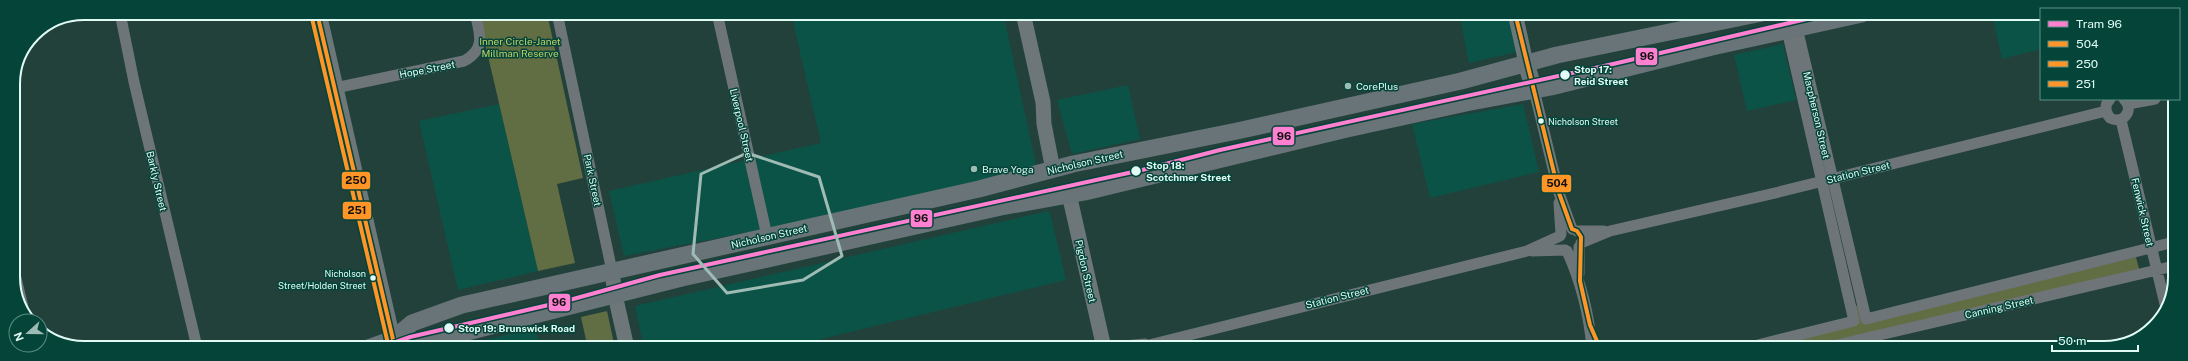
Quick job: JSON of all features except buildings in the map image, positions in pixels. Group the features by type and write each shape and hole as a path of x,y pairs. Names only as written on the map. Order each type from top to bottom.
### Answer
{"main road":[{"name":"Nicholson Street","path":"395,341 407,325 462,305 900,207 1058,168 1342,108 1461,81 1526,63 1703,20"},
{"path":"432,341 682,278 905,228 1085,192 1348,128 1534,90 1834,20"},
{"path":"1526,63 1534,90"},
{"path":"1342,108 1348,128"},
{"path":"1058,168 1064,195"},
{"path":"900,207 905,228"}],"street":[{"name":"Barkly Street","path":"122,20 195,341"},
{"path":"320,20 394,341"},
{"name":"Hope Street","path":"335,88 464,61 474,56 479,46 480,36 477,20"},
{"name":"Park Street","path":"558,20 625,341"},
{"name":"Liverpool Street","path":"719,20 767,236"},
{"path":"1025,20 1045,113 1044,124 1058,168"},
{"path":"1517,20 1526,63"},
{"name":"Macpherson Street","path":"1792,29 1844,249 1861,298 1866,319"},
{"path":"1534,90 1559,193 1575,230 1581,236 1580,281"},
{"path":"2109,100 2106,104 2106,111 2110,118 2121,120 2129,112 2126,102 2145,100"},
{"name":"Station Street","path":"1580,245 1610,231 2106,111"},
{"name":"Fenwick Street","path":"2121,120 2164,299"},
{"path":"1559,193 1560,244 1566,250 1580,281 1590,325 1591,341"},
{"name":"Pigdon Street","path":"1064,195 1099,341"},
{"path":"1560,235 1565,230 1575,230"},
{"name":"Station Street","path":"1575,230 1610,231"},
{"name":"Station Street","path":"1528,251 1560,235"},
{"name":"Canning Street","path":"1866,319 2168,243"},
{"path":"1566,250 1574,251 1580,245"},
{"name":"Macpherson Street","path":"1774,341 1854,321 1844,249"},
{"name":"Station Street","path":"1162,341 1528,251 1566,250"},
{"name":"Canning Street","path":"1875,341 2168,267"},
{"path":"1850,300 1861,298"},
{"path":"1590,325 1597,341"}],"highlighted area":[{"path":"747,153 819,177 842,256 803,280 727,293 693,254 701,174"}],"shaded area":[{"path":"793,20 1005,20 1037,169 838,215 624,256 609,191 821,143"},
{"path":"1460,20 1510,20 1517,52 1469,63"},
{"path":"1993,20 2040,20 2040,49 2002,59"},
{"path":"1783,44 1796,100 1747,111 1734,55"},
{"path":"1128,85 1140,139 1072,154 1057,100"},
{"path":"499,104 538,271 458,290 419,121"},
{"path":"1523,104 1539,172 1430,198 1412,124"},
{"path":"1048,211 1050,213 1066,280 813,341 642,341 635,306"},
{"path":"535,328 538,341 480,341"}],"green space":[{"name":"Inner Circle-Janet Millman Reserve","path":"480,20 549,20 583,178 557,184 575,263 538,271"},
{"path":"2136,257 2139,269 1844,341 1790,341 1856,325 1855,306 1859,305 1864,321"},
{"path":"607,311 613,341 586,340 581,317"}],"tram line":[{"name":"96","path":"399,341 410,337 566,301 660,275 1142,170 1220,150 1613,64 1802,20"}],"transit line":[{"name":"251","path":"312,20 387,341"},
{"name":"250","path":"319,20 393,341"},
{"name":"504","path":"1517,20 1559,193 1572,229 1577,231 1581,237 1580,281 1590,325 1597,341"}],"place":[{"name":"Stop 17: Reid Street","path":"1565,75"},
{"name":"CorePlus","path":"1348,86"},
{"name":"Nicholson Street","path":"1541,121"},
{"name":"Brave Yoga","path":"974,169"},
{"name":"Stop 18: Scotchmer Street","path":"1136,171"},
{"name":"Nicholson Street/Holden Street","path":"373,278"},
{"name":"Stop 19: Brunswick Road","path":"449,328"}]}
